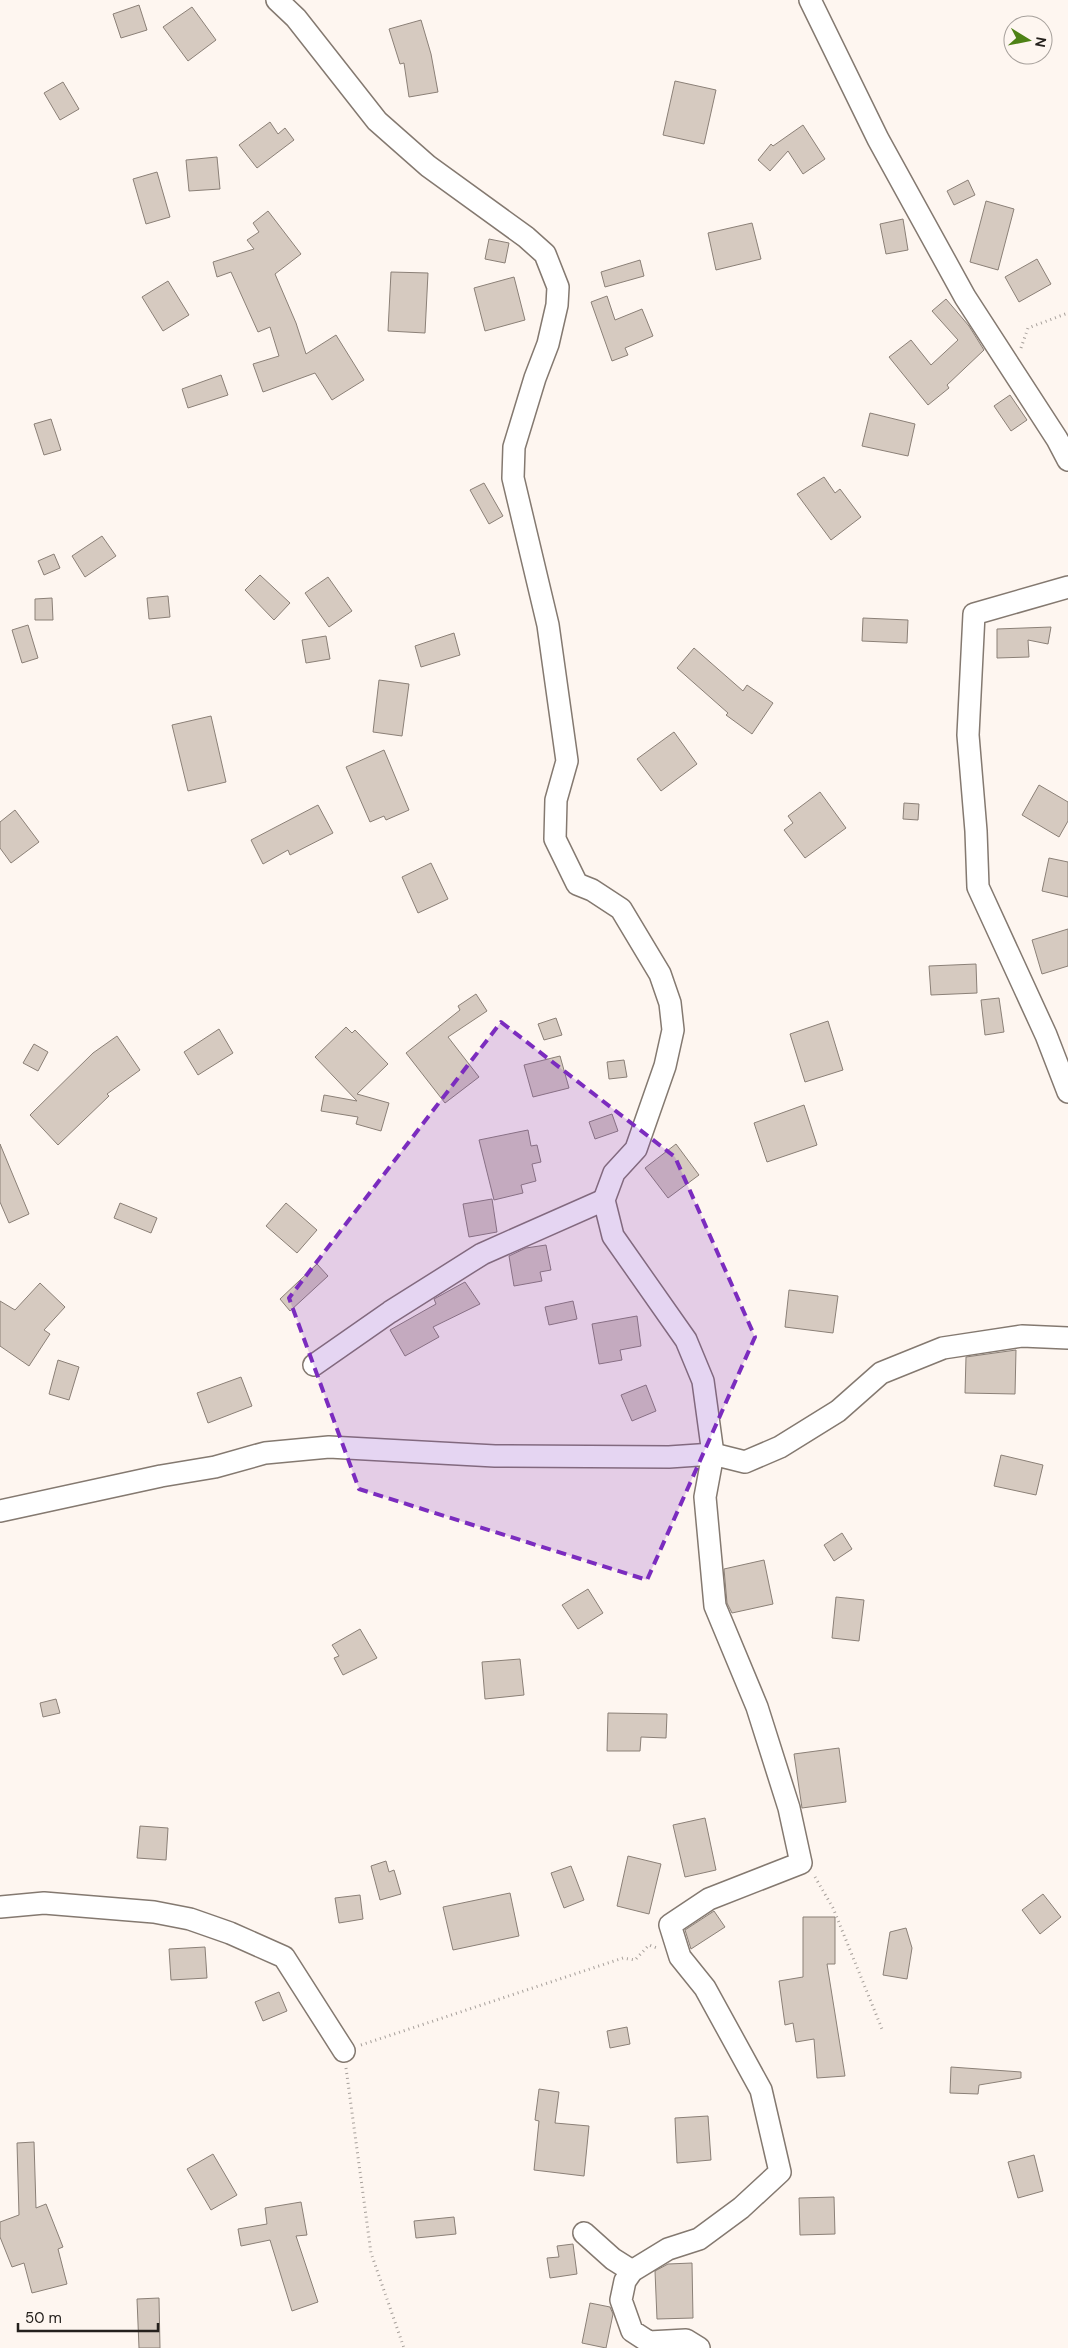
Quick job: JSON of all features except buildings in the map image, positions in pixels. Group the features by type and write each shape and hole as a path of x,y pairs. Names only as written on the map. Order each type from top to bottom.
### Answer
{"street":[{"path":"277,0 296,18 378,121 428,166 545,254 558,287 557,305 548,344 534,378 514,447 513,478 548,625 567,761 556,800 555,839 577,884 592,890 621,909 660,974 670,1003 673,1030 665,1066 636,1148 614,1173 604,1200 613,1236 629,1262 686,1340 703,1381 713,1454 705,1497 715,1606 757,1707 790,1808 801,1863 709,1899 670,1925 680,1957 705,1988 728,2034 761,2090 780,2172 741,2208 699,2239 668,2248 632,2271 625,2281 622,2300 632,2331 649,2342 686,2340 699,2348"},
{"path":"810,0 883,147 965,297 1058,439 1068,460"},
{"path":"1068,587 974,614 968,736 976,831 978,887 1046,1036 1068,1092"},
{"path":"314,1365 390,1312 482,1254 604,1200"},
{"path":"0,1511 161,1476 215,1467 265,1453 329,1447 495,1456 669,1457 713,1454 745,1462 780,1447 838,1412 881,1373 942,1348 1022,1336 1068,1338"},
{"path":"0,1907 44,1903 154,1912 190,1919 230,1933 284,1957 344,2051"},
{"path":"584,2234 613,2259 632,2271"}],"path":[{"path":"1013,370 1028,328 1068,313"},
{"path":"801,1863 814,1876 833,1908 882,2029"},
{"path":"404,2348 371,2253 344,2051 623,1958 635,1960 649,1945 680,1957"}],"highlighted area":[{"path":"501,1022 675,1157 755,1337 647,1580 359,1489 289,1298"}]}
